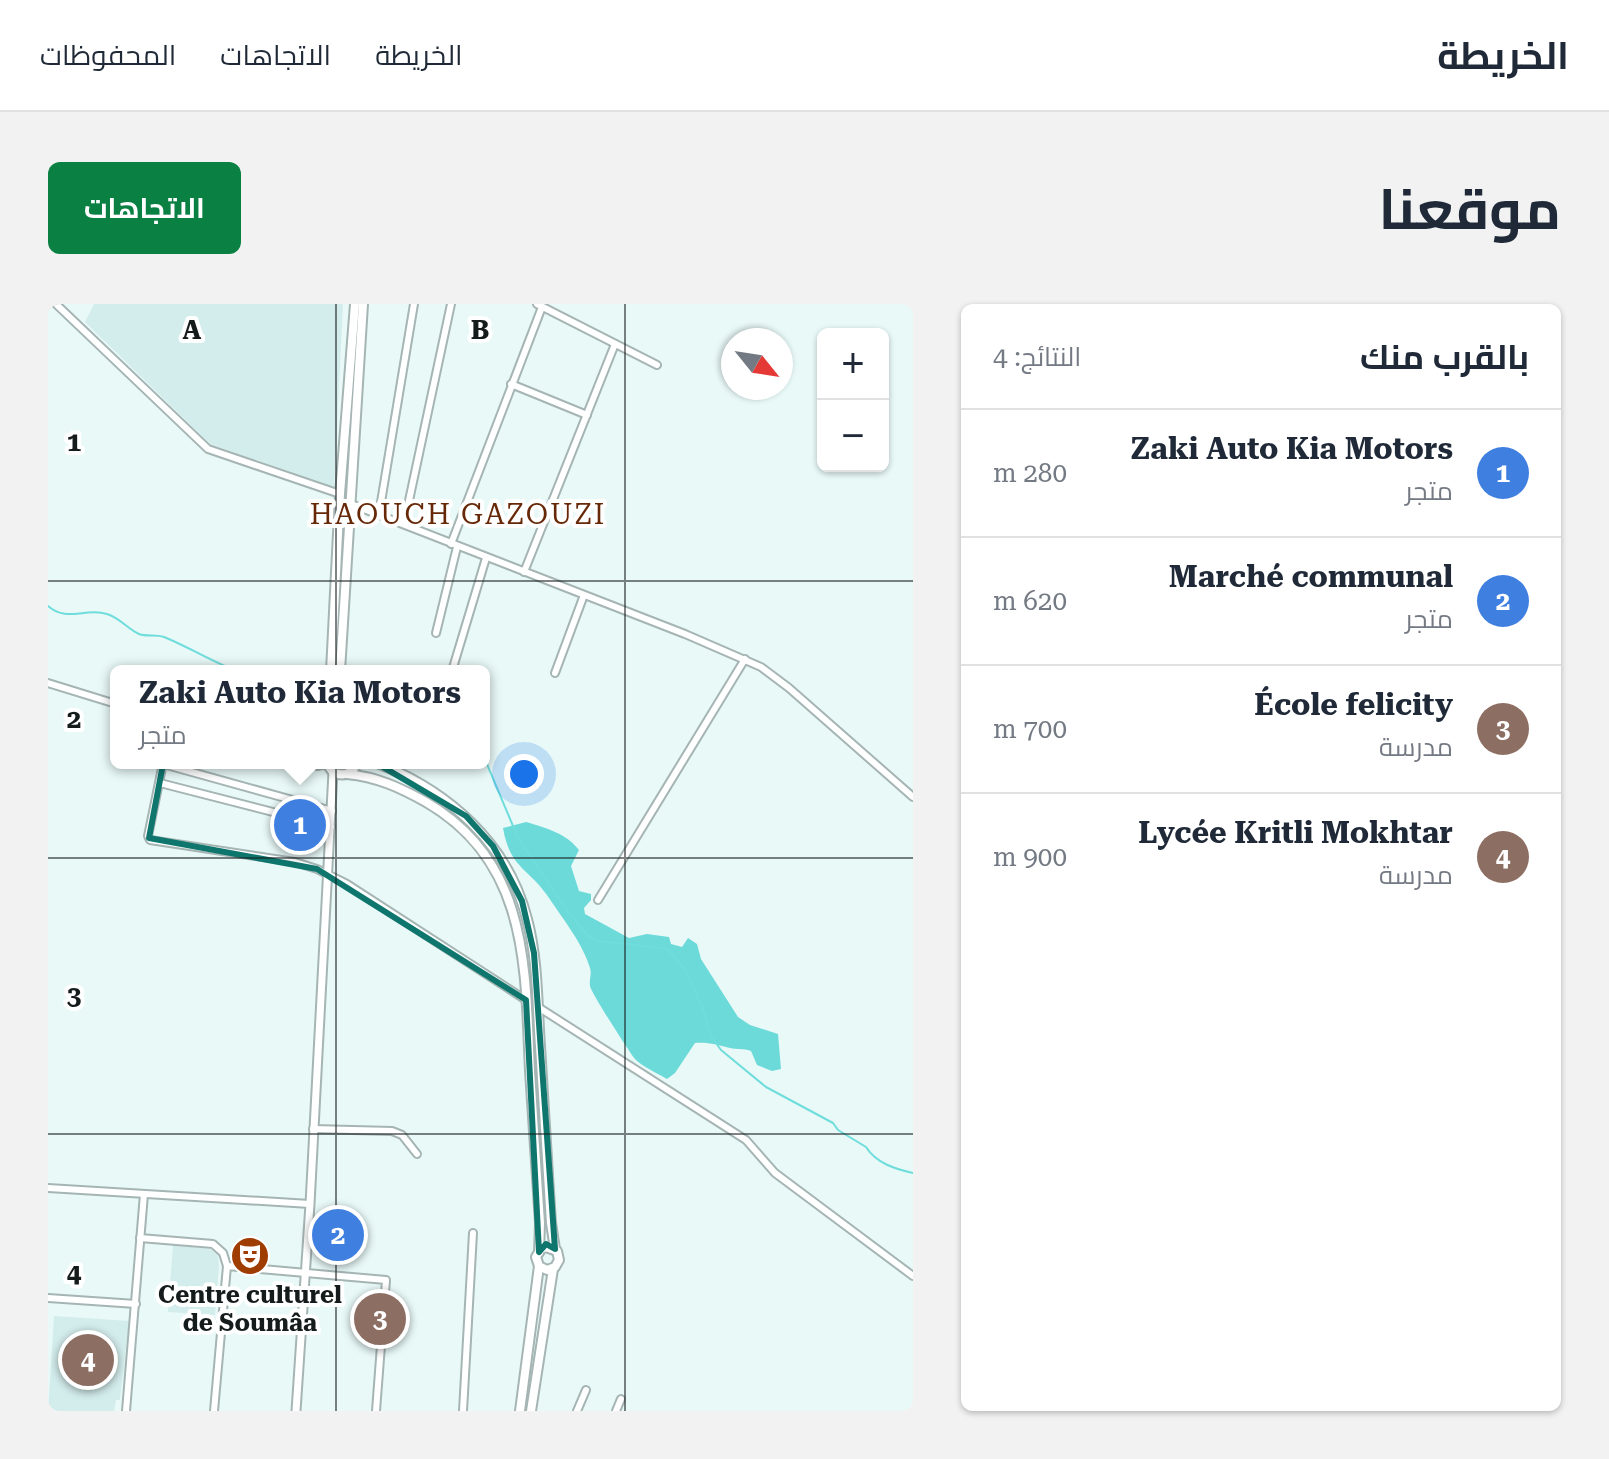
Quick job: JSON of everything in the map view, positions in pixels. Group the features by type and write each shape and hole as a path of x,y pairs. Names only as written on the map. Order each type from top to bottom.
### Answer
{"highway":[{"path":"331,665 340,494 355,304"},
{"path":"340,665 363,304"},
{"path":"331,769 333,772 385,781 457,823 482,851 503,885 520,935 540,1223 539,1252"},
{"path":"347,774 352,769"},
{"path":"388,769 437,795 466,816 493,846 515,883 528,920 534,953 551,1223 559,1260 553,1269 531,1411"},
{"path":"520,1411 539,1266 536,1257 546,1247 555,1249"},
{"path":"539,1266 553,1269"}],"main road":[{"path":"296,1411 333,772"}],"street":[{"path":"56,304 208,449 340,494"},
{"path":"379,514 414,304"},
{"path":"404,524 451,304"},
{"path":"436,633 454,545 539,305 657,365"},
{"path":"524,572 615,344"},
{"path":"511,384 587,415"},
{"path":"351,504 761,667 913,797"},
{"path":"454,665 486,558"},
{"path":"555,673 584,595"},
{"path":"598,900 745,659"},
{"path":"48,683 110,702"},
{"path":"162,769 148,836 152,841 295,862 327,873 526,1000"},
{"path":"181,769 332,811"},
{"path":"160,783 331,827"},
{"path":"538,1007 746,1140 775,1173 913,1276"},
{"path":"313,1129 392,1131 402,1135 417,1154"},
{"path":"48,1188 310,1204"},
{"path":"126,1411 144,1194"},
{"path":"463,1411 473,1233"},
{"path":"140,1238 213,1244 223,1253 227,1266 214,1411"},
{"path":"227,1266 386,1280 376,1411"},
{"path":"48,1298 136,1304"},
{"path":"577,1411 586,1390"},
{"path":"616,1411 621,1399"}],"highlighted area":[{"path":"171,722 313,766 356,751 466,816 493,846 522,901 534,953 555,1249 546,1244 539,1252 526,1000 317,869 149,838"}],"shaded area":[{"path":"94,304 343,304 334,488 210,444 85,322"},
{"path":"526,822 562,835 579,850 571,866 579,891 591,894 591,900 584,908 585,914 629,938 647,934 669,937 671,944 682,947 688,938 697,944 701,959 738,1017 750,1025 778,1034 781,1069 772,1071 757,1065 751,1051 705,1043 695,1043 675,1073 667,1079 635,1059 592,990 590,968 578,941 542,888 510,852 503,828"},
{"path":"173,1245 210,1249 218,1256 215,1315 168,1312"},
{"path":"54,1316 129,1321 120,1400 116,1400 114,1411 48,1411"}],"waterway":[{"path":"48,606 69,614 107,614 139,634 164,637 224,665"},
{"path":"489,769 518,838 588,936 599,941 668,949 686,971 711,1036 721,1050 766,1087 833,1123 881,1161 913,1173"}],"place":[{"name":"Zaki Auto Kia Motors","path":"300,825"},
{"name":"Marché communal","path":"338,1235"},
{"name":"Centre culturel de Soumâa","path":"250,1256"},
{"name":"École felicity","path":"380,1319"},
{"name":"Lycée Kritli Mokhtar","path":"88,1360"}],"district":[{"name":"HAOUCH GAZOUZI","path":"458,514"}]}
